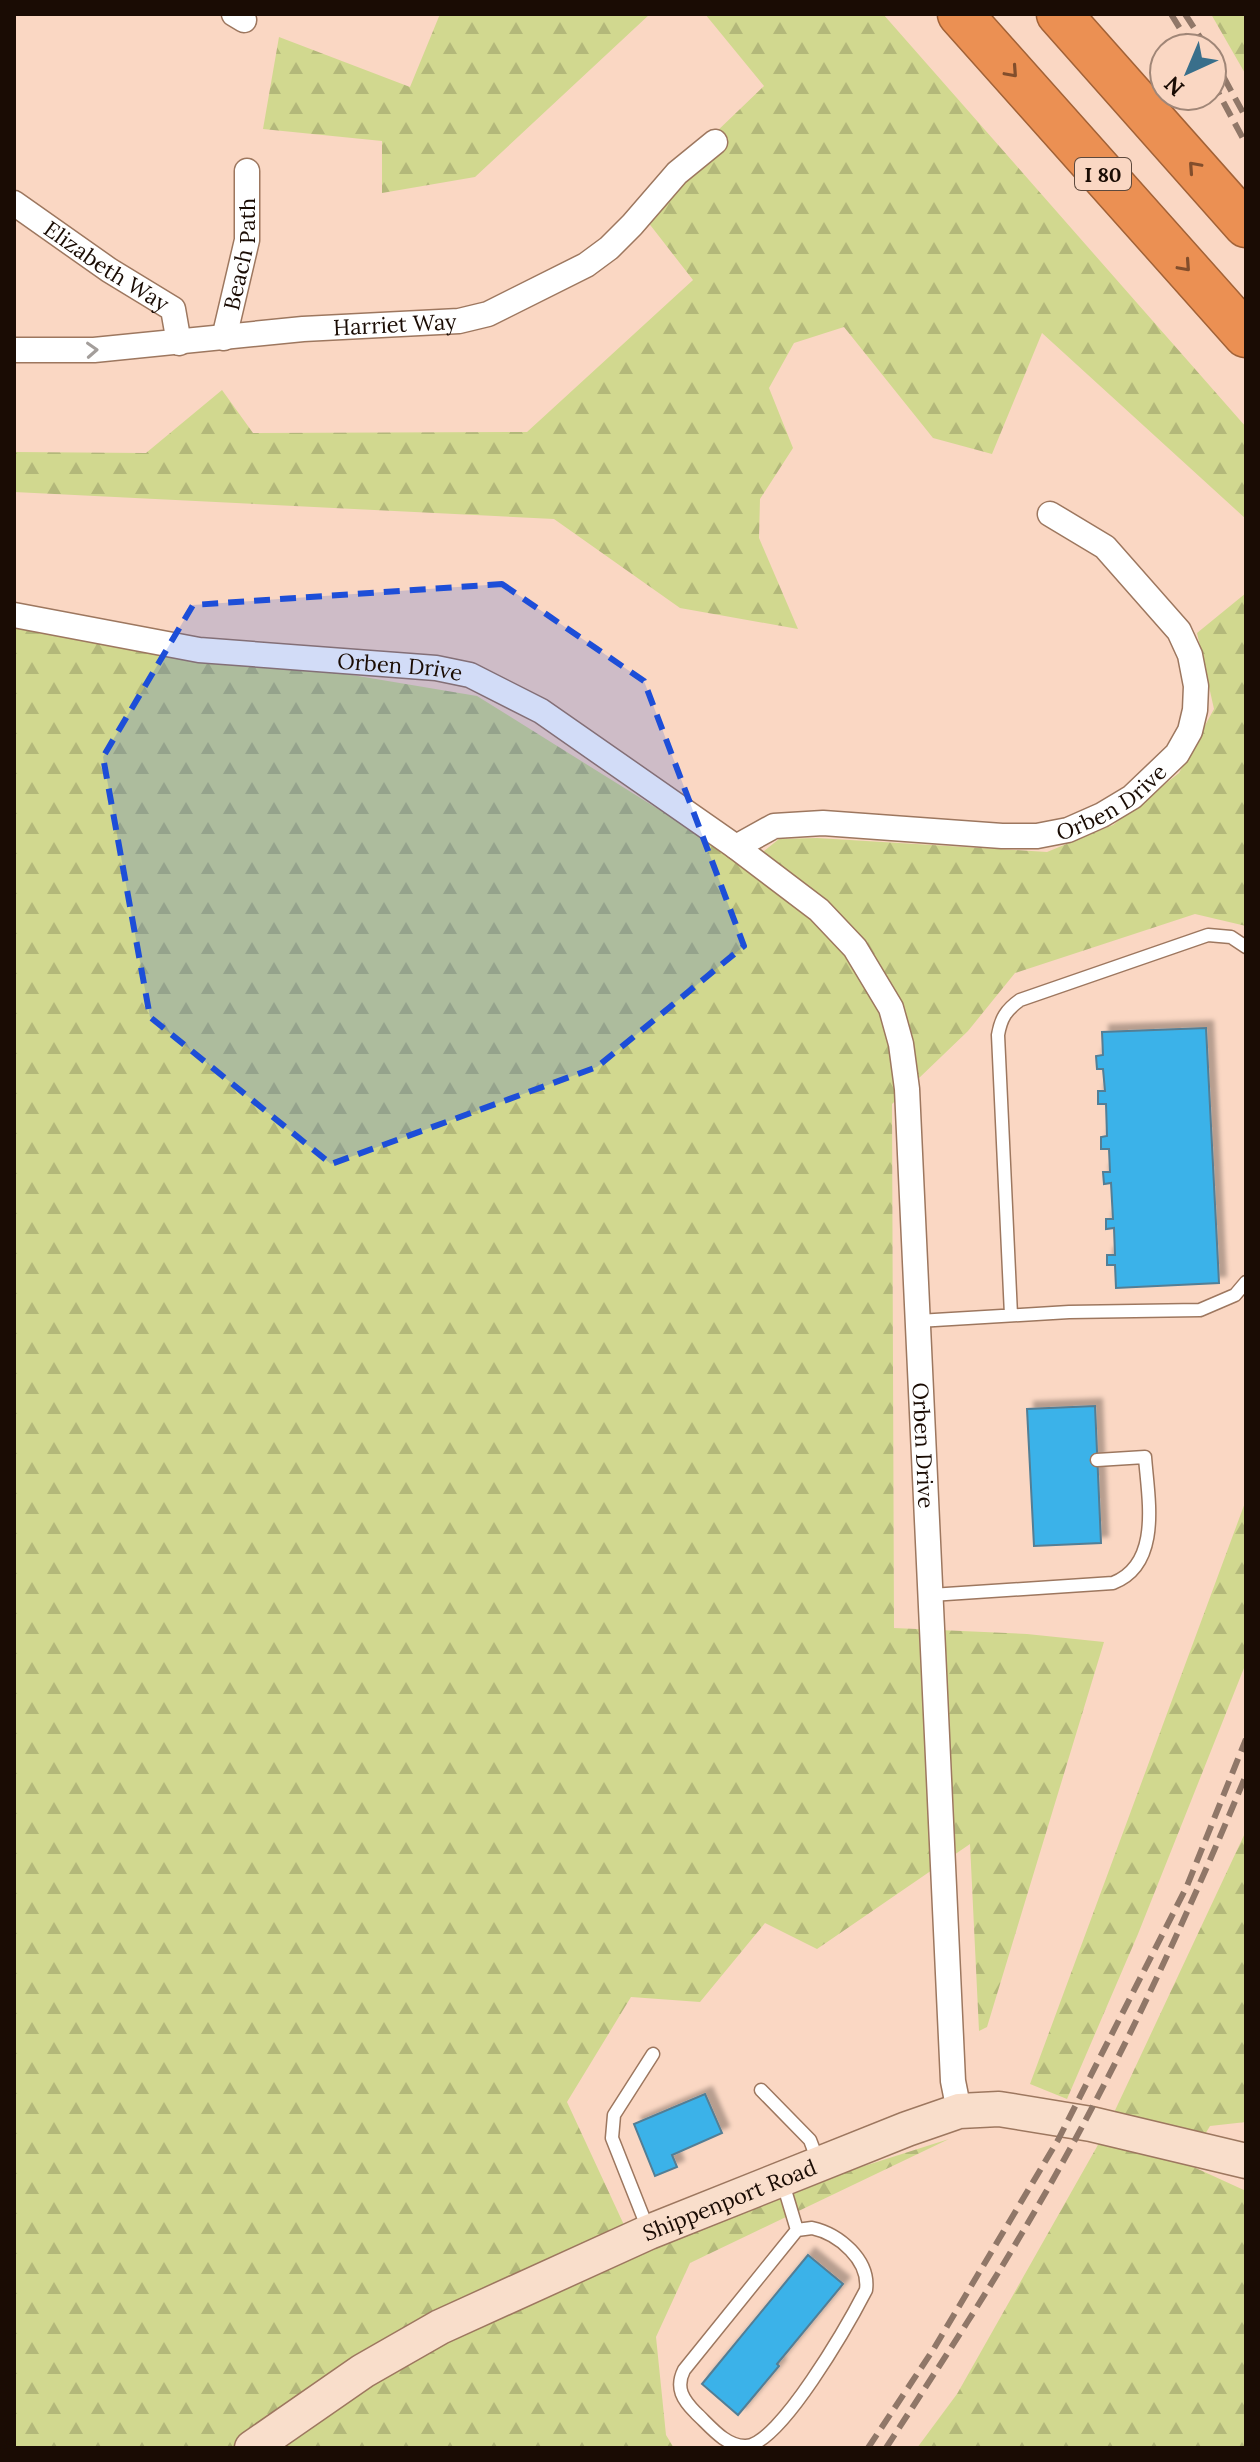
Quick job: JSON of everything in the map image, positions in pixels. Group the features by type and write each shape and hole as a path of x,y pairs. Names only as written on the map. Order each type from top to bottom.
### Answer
{"highway":[{"name":"I 80","path":"960,14 1246,335"},
{"path":"1059,14 1246,225"}],"street":[{"name":"Harriet Way","path":"14,350 94,350 303,329 459,321 488,314 586,265 617,240 677,173 715,142"},
{"name":"Beach Path","path":"224,338 247,240 247,171"},
{"name":"Elizabeth Way","path":"14,203 109,270 173,309 179,343"},
{"name":"Orben Drive","path":"736,847 774,826 823,823 1002,836 1037,836 1068,830 1132,797 1177,754 1190,731 1196,698 1190,655 1179,631 1105,547 1050,514"},
{"name":"Orben Drive","path":"14,615 199,650 436,668 470,675 541,711 795,891 840,930 876,981 891,1008 901,1044 907,1089 953,2081 959,2111"},
{"name":"Shippenport Road","path":"252,2448 342,2385 440,2327 649,2232 959,2111 979,2108 1015,2111 1091,2124 1241,2158"}],"lane":[{"path":"1011,1315 998,1035 1001,1019 1008,1008 1020,1000 1208,935 1231,937 1246,947"},
{"path":"918,1321 1200,1310 1235,1295 1246,1282"},
{"path":"931,1595 1113,1583 1130,1574 1140,1559 1150,1525 1145,1457 1097,1460"},
{"path":"649,2232 612,2138 614,2115 653,2054"},
{"path":"761,2090 810,2140 820,2164"},
{"path":"782,2179 797,2230"},
{"path":"812,2228 833,2236 860,2260 866,2275 866,2290 820,2371 768,2436 750,2446 736,2445 723,2438 687,2404 679,2387 680,2379 684,2370 797,2230 812,2228"}],"highlighted area":[{"path":"502,584 644,681 744,946 597,1067 331,1164 150,1017 103,757 193,605"}],"green space":[{"path":"440,14 650,14 475,177 382,193 382,141 263,129 279,37 410,87"},
{"path":"705,14 883,14 1246,427 1246,519 1042,333 992,454 933,438 844,327 794,343 769,388 793,448 760,499 759,538 798,629 680,608 554,519 14,492 14,452 146,453 222,390 253,433 527,432 693,280 637,208 764,86"},
{"path":"1211,14 1246,14 1246,75 1228,44 1228,32 1221,32"},
{"path":"1246,593 1246,926 1195,914 1015,973 968,1031 892,1104 894,1628 1027,1634 1104,1642 987,2027 979,2031 970,1844 817,1949 765,1923 700,2002 631,1997 567,2102 631,2240 949,2139 690,2263 656,2337 666,2435 674,2448 14,2448 14,618 477,696 727,852 764,851 779,839 817,838 1047,852 1113,825 1179,773 1214,709 1197,633"},
{"path":"1246,1500 1246,1663 1138,1934 1067,2099 1030,2084"},
{"path":"1246,1831 1246,2122 1210,2126 1187,2164 1246,2191 1246,2448 917,2448 957,2394 1103,2136"}],"building":[{"path":"1206,1028 1219,1283 1116,1288 1115,1265 1107,1265 1107,1255 1115,1255 1114,1228 1106,1229 1106,1219 1113,1219 1111,1183 1104,1184 1103,1172 1110,1172 1109,1149 1101,1149 1101,1137 1107,1136 1106,1104 1098,1104 1098,1091 1105,1091 1103,1069 1097,1069 1096,1056 1103,1055 1102,1032"},
{"path":"1095,1406 1101,1543 1034,1546 1027,1409"},
{"path":"705,2094 722,2133 672,2155 677,2167 655,2176 634,2124"},
{"path":"808,2255 843,2284 738,2415 702,2384"}],"railway":[{"path":"1171,14 1182,32"},
{"path":"1185,14 1197,32"},
{"path":"1228,85 1246,118"},
{"path":"1228,111 1246,144"},
{"path":"868,2448 933,2350 1058,2140 1187,1886 1246,1739"},
{"path":"886,2448 1006,2260 1085,2122 1170,1950 1246,1775"}]}
